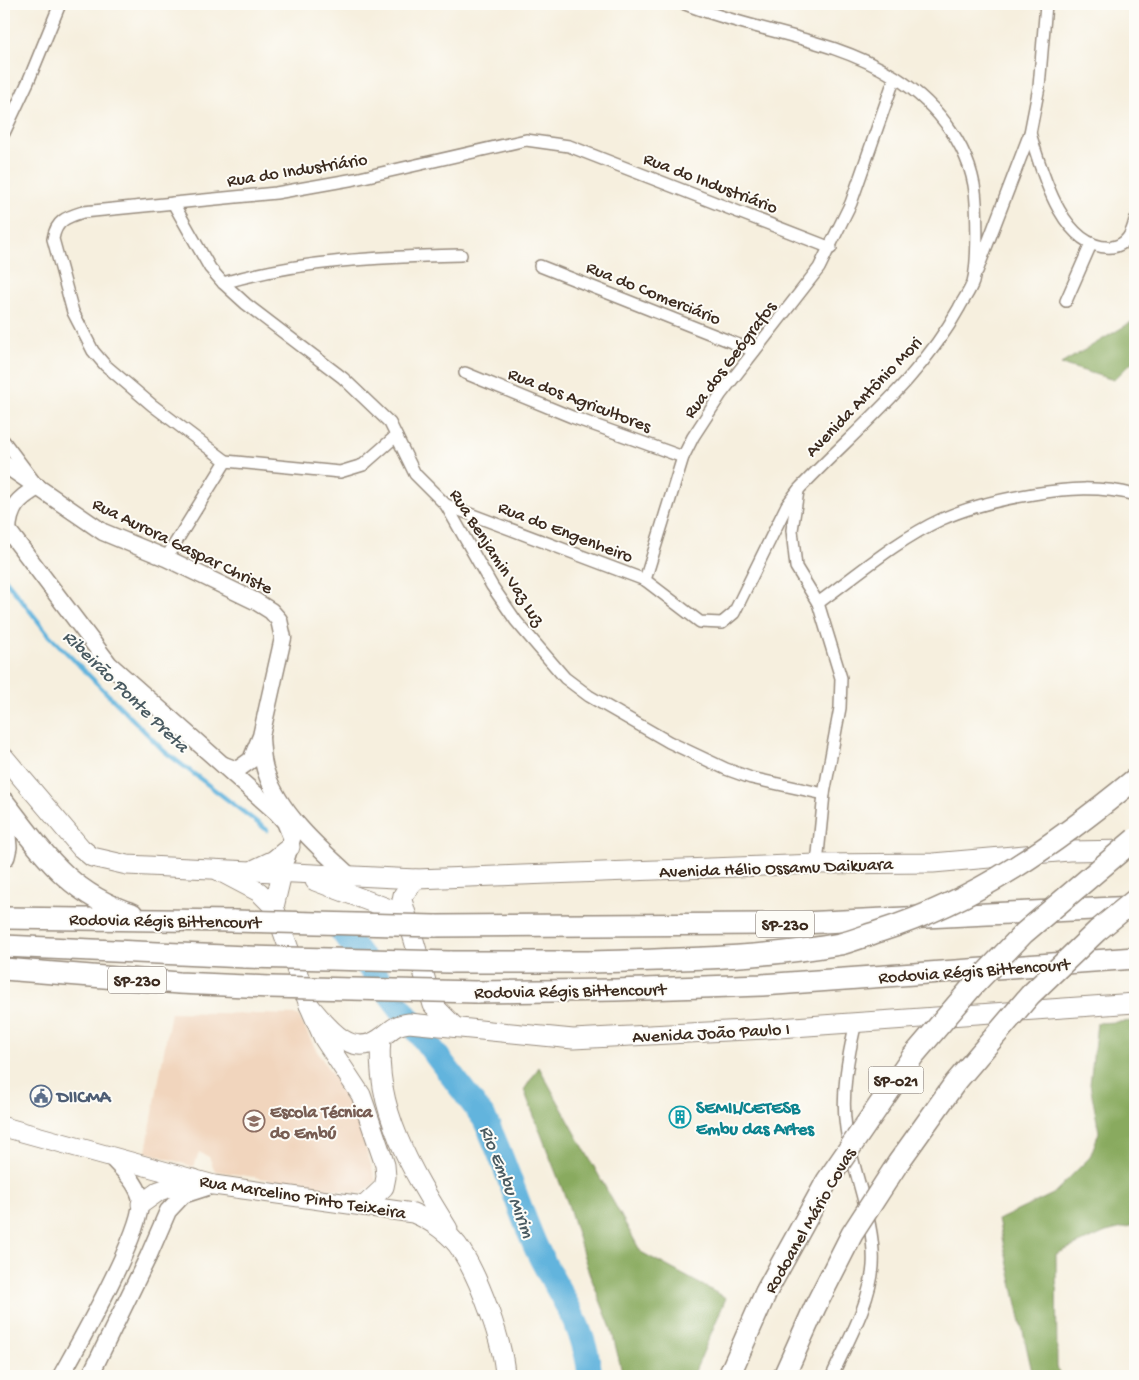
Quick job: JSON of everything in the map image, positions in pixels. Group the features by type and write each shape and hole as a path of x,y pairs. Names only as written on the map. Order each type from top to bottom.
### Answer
{"highway":[{"path":"4,946 246,957 450,962 591,962 758,956 842,943 911,922 978,890 1047,848 1135,779"},
{"path":"4,804 43,854 87,895 109,907 152,920"},
{"path":"4,825 6,847 4,856"},
{"name":"Rodoanel Mário Covas","path":"729,1376 766,1292 827,1181 913,1056 972,987 1024,932 1135,839"},
{"name":"SP-021","path":"784,1376 815,1306 852,1234 898,1163 956,1082 1030,995 1097,931 1135,900"},
{"name":"Rodovia Régis Bittencourt","path":"4,918 435,926 781,924 1135,907"},
{"name":"Rodovia Régis Bittencourt","path":"4,969 179,983 476,992 762,985 1135,958"}],"main road":[{"name":"Rua Aurora Gaspar Christe","path":"4,464 103,532 166,558 271,610 279,620 283,638 261,736"},
{"path":"38,486 17,501 8,517 6,528 109,664 224,765 285,822 292,839 286,873 274,907 309,1005 324,1039 360,1096 385,1165 386,1177 384,1187 364,1206"},
{"path":"224,765 237,770 247,765 261,736"},
{"path":"261,736 265,771 273,790 301,827 351,877 410,923"},
{"name":"Avenida Hélio Ossamu Daikuara","path":"4,757 68,835 92,856 127,865 254,869 351,877 416,878 817,864 933,863 1070,851 1135,850"},
{"path":"254,869 274,860 290,847"},
{"name":"Avenida Hélio Ossamu Daikuara","path":"211,868 260,892 274,907"},
{"path":"286,873 322,883 394,911"},
{"path":"416,878 402,897 433,1004 455,1027"},
{"name":"Avenida João Paulo I","path":"309,1005 333,1033 343,1040 360,1045 381,1039 388,1030 399,1024 455,1027 573,1039 856,1022 1135,1002"},
{"path":"423,1026 433,1004"},
{"path":"381,1039 378,1062 380,1079 403,1152 461,1249"},
{"name":"Rua Marcelino Pinto Teixeira","path":"4,1127 214,1185 414,1212 429,1219 461,1249 496,1334 505,1376"},
{"path":"61,1376 129,1242 141,1204 137,1190 110,1156"},
{"path":"141,1204 159,1191 195,1179"},
{"path":"90,1376 168,1211 183,1195 214,1185"}],"street":[{"path":"4,133 28,82 60,4"},
{"name":"Avenida Antônio Mori","path":"685,4 852,56 895,77 942,118 961,144 976,188 977,222 973,282 948,329 924,362 799,489"},
{"path":"973,282 1030,133 1039,87 1046,4"},
{"name":"Rua dos Geógrafos","path":"645,580 683,457 693,437 721,394 805,289 830,248 851,203 895,77"},
{"path":"1030,133 1043,178 1052,198 1064,218 1091,244 1105,247 1116,246 1124,242 1131,234 1135,220"},
{"name":"Rua do Industriário","path":"226,461 152,405 93,351 84,339 73,312 53,239 54,229 59,221 83,212 227,199 316,186 526,140 569,146 830,248"},
{"name":"Rua Benjamin Vaz Luz","path":"173,203 210,268 223,283 246,304 343,378 390,423 415,474 446,504 469,548 516,621 565,678 589,696 669,742 726,769 751,778 824,794"},
{"path":"1066,301 1091,244"},
{"path":"223,283 255,274 328,262 461,255"},
{"name":"Rua do Comerciário","path":"540,266 754,351"},
{"name":"Rua dos Agricultores","path":"465,373 572,417 683,457"},
{"path":"166,558 226,461 340,472 363,465 396,436"},
{"path":"4,440 38,486"},
{"path":"818,603 917,533 941,520 971,508 1010,498 1068,488 1091,487 1135,495"},
{"path":"645,580 700,622 715,624 727,620 738,606 787,505 799,489"},
{"path":"799,489 792,530 796,566 818,603 841,678 840,708 824,794 817,864"},
{"name":"Rua do Engenheiro","path":"446,504 645,580"},
{"path":"832,1376 865,1299 873,1265 871,1240 846,1128 845,1102 848,1065 856,1022"}],"shaded area":[{"name":"Escola Técnica do Embú","path":"171,1012 298,1015 315,1048 338,1084 347,1090 376,1181 362,1194 215,1171 209,1157 199,1152 194,1167 146,1152"}],"green space":[{"path":"1135,320 1135,359 1114,380 1061,364"},
{"path":"1135,1021 1135,1225 1106,1232 1056,1254 1057,1366 1060,1376 1033,1376 998,1220 1053,1194 1090,1157 1099,1132 1090,1084 1097,1023"},
{"path":"539,1067 641,1252 726,1298 693,1376 623,1376 611,1328 588,1270 568,1204 524,1090"}],"waterway":[{"name":"Ribeirão Ponte Preta","path":"4,578 49,635 164,751 267,830"},
{"name":"Rio Embu Mirim","path":"342,931 484,1118 498,1148 534,1243 576,1322 587,1356 590,1376"}],"place":[{"name":"DIICMA","path":"41,1096"},
{"name":"SEMIL/CETESB Embu das Artes","path":"680,1117"},
{"name":"Escola Técnica do Embú","path":"254,1121"}]}
